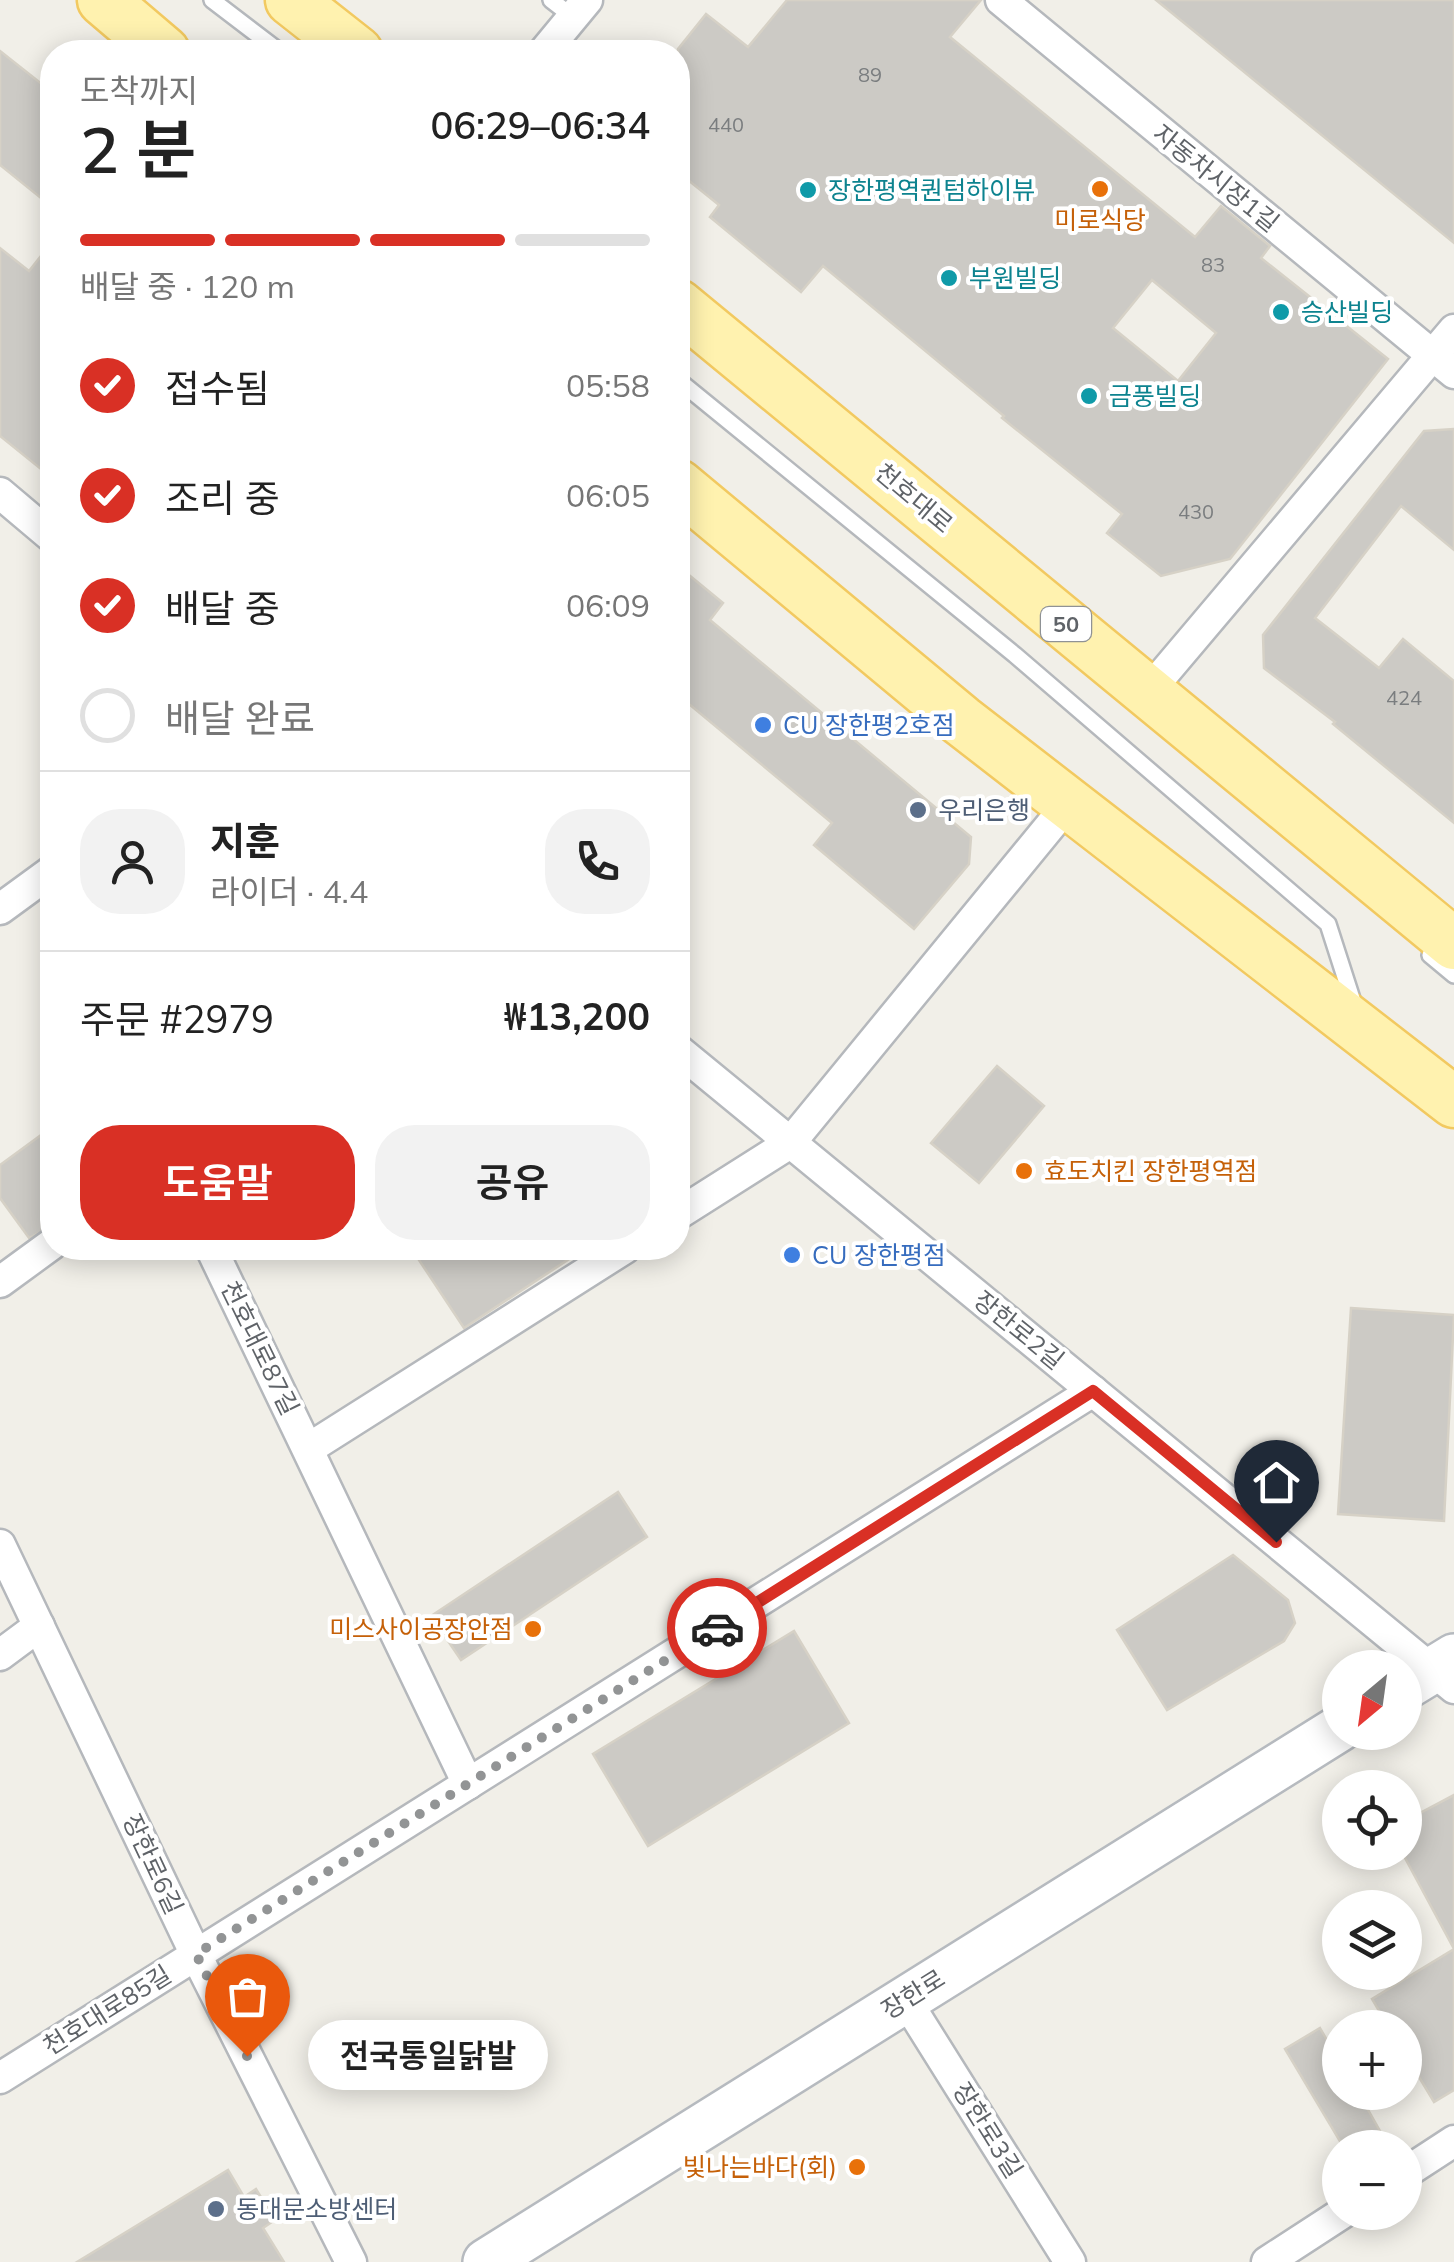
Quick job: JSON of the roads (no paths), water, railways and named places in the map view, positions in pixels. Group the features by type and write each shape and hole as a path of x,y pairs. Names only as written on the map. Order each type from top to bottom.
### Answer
{"main road":[{"path":"103,0 150,40"},
{"path":"301,17 338,40"},
{"name":"천호대로","path":"690,315 1148,692 1439,947"},
{"path":"690,495 962,721 1454,1102"}],"street":[{"name":"자동차시장1길","path":"1000,0 1443,364"},
{"path":"551,40 571,6"},
{"path":"1148,692 1443,364 1454,330"},
{"path":"8,511 40,529"},
{"path":"690,1206 790,1142 1069,803"},
{"path":"0,909 40,881"},
{"name":"장한로2길","path":"690,1060 1436,1676"},
{"path":"0,1282 40,1253"},
{"name":"천호대로87길","path":"217,1260 308,1449"},
{"path":"468,1784 308,1449 606,1260"},
{"name":"천호대로85길","path":"0,2078 1093,1391"},
{"name":"장한로6길","path":"0,1544 196,1954 351,2262"},
{"path":"0,1655 39,1626"},
{"name":"장한로","path":"486,2262 1322,1739"},
{"name":"장한로3길","path":"905,1998 1070,2262"},
{"path":"1422,2162 1454,2141"},
{"path":"1267,2262 1322,2226"}],"lane":[{"path":"212,0 301,17"},
{"path":"766,375 788,420"},
{"path":"690,390 1015,656 1328,924 1362,1030"},
{"path":"1439,947 1454,975"}],"place":[{"name":"미로식당","path":"1100,189"},
{"name":"장한평역퀀텀하이뷰","path":"808,190"},
{"name":"부원빌딩","path":"949,278"},
{"name":"승산빌딩","path":"1281,312"},
{"name":"금풍빌딩","path":"1089,396"},
{"name":"CU 장한평2호점","path":"763,725"},
{"name":"우리은행","path":"918,810"},
{"name":"효도치킨 장한평역점","path":"1024,1171"},
{"name":"CU 장한평점","path":"792,1255"},
{"name":"미스사이공장안점","path":"533,1629"},
{"name":"전국통일닭발","path":"247,2056"},
{"name":"빛나는바다(회)","path":"857,2167"},
{"name":"동대문소방센터","path":"216,2209"}]}
